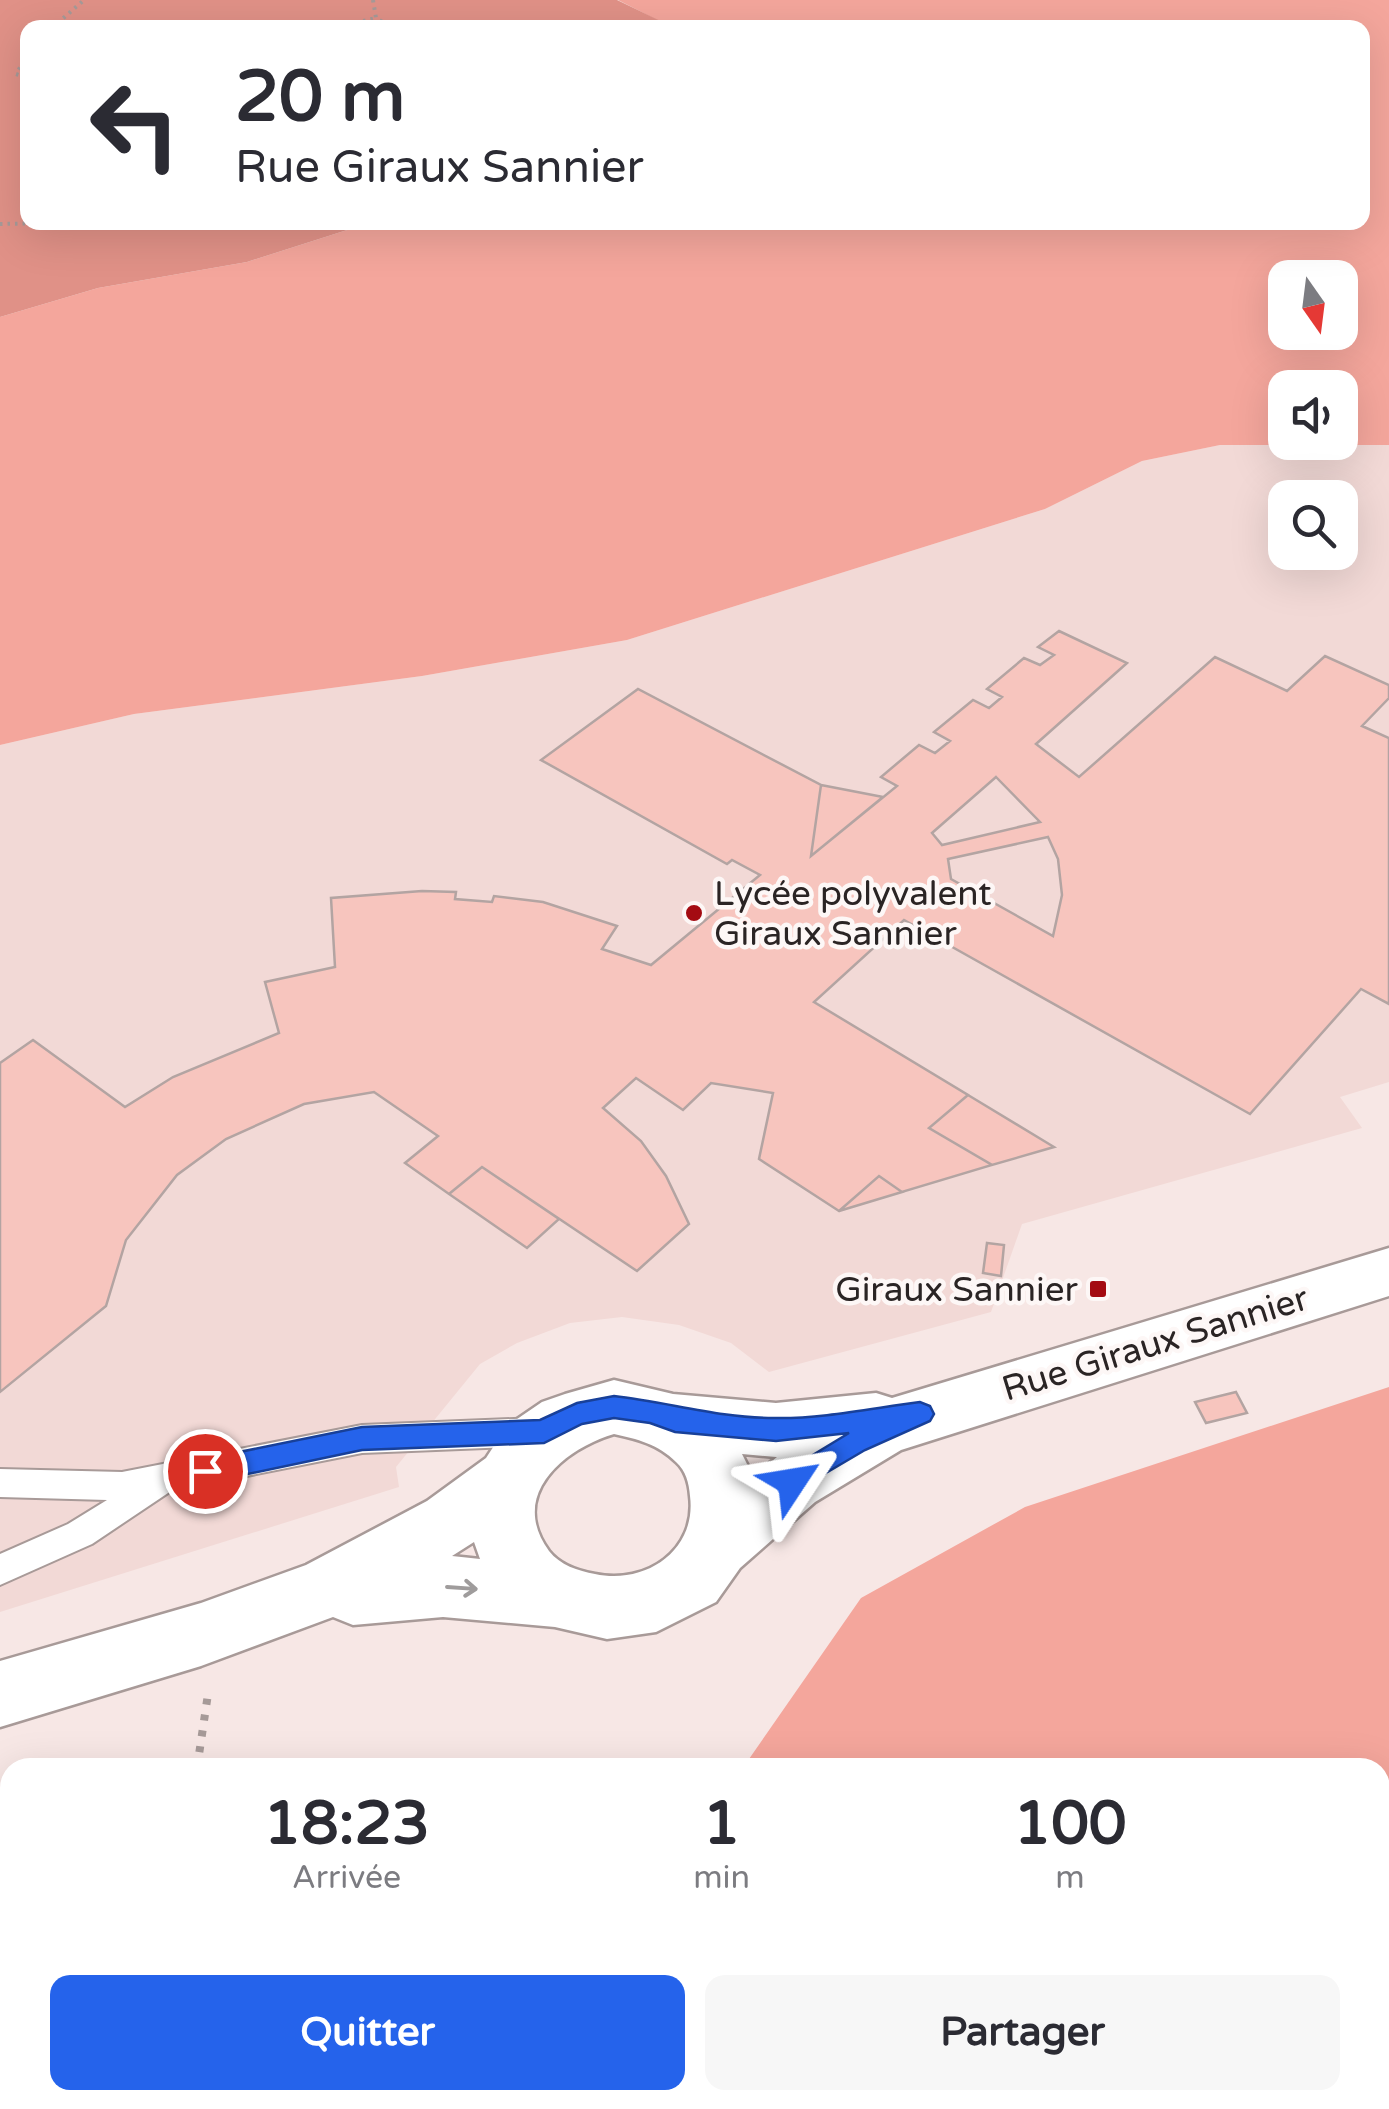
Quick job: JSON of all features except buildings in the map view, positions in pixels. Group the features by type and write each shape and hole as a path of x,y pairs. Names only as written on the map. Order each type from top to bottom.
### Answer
{"street":[{"name":"Rue Giraux Sannier","path":"718,1546 770,1498 882,1428 1389,1272"},
{"path":"0,1694 296,1604 412,1586 561,1597 606,1608 652,1600 692,1579 718,1546 728,1510 723,1475 704,1444 675,1421 652,1412 614,1407 577,1414 410,1550 296,1604"},
{"name":"Rue Giraux Sannier","path":"675,1421 776,1430 920,1414"},
{"path":"525,1455 502,1512 509,1546 530,1576 561,1597"}],"lane":[{"path":"0,1484 82,1488 167,1480 362,1439 525,1455"},
{"path":"0,1570 80,1534 167,1480"}],"path":[{"path":"61,20 84,0"},
{"path":"374,0 376,18"},
{"path":"368,20 379,20"},
{"path":"199,1758 204,1722"}],"shaded area":[{"path":"0,0 617,0 658,20 20,20 20,230 347,230 247,262 98,288 0,317"},
{"path":"618,0 1389,0 1389,445 1358,445 1358,370 1268,370 1268,445 1220,445 1142,461 1045,509 627,640 422,676 134,714 0,745 0,317 98,288 247,262 347,230 1370,230 1370,20 657,20"},
{"name":"Lycée polyvalent Giraux Sannier","path":"1220,445 1268,445 1268,460 1358,460 1358,445 1389,445 1389,1082 1340,1097 1362,1128 1022,1224 991,1312 769,1372 731,1343 679,1325 622,1317 570,1323 517,1343 480,1364 396,1467 399,1487 0,1612 0,745 134,714 422,676 627,640 1045,509 1142,461"},
{"path":"1389,1387 1389,1758 750,1758 861,1598 1025,1507"}],"place":[{"name":"Lycée polyvalent Giraux Sannier","path":"694,913"},
{"name":"Giraux Sannier","path":"1098,1289"}],"route":[{"path":"205,1471 335,1442 544,1431 565,1418 614,1407 640,1409 675,1421 776,1430 920,1414 882,1428 792,1482"}]}
